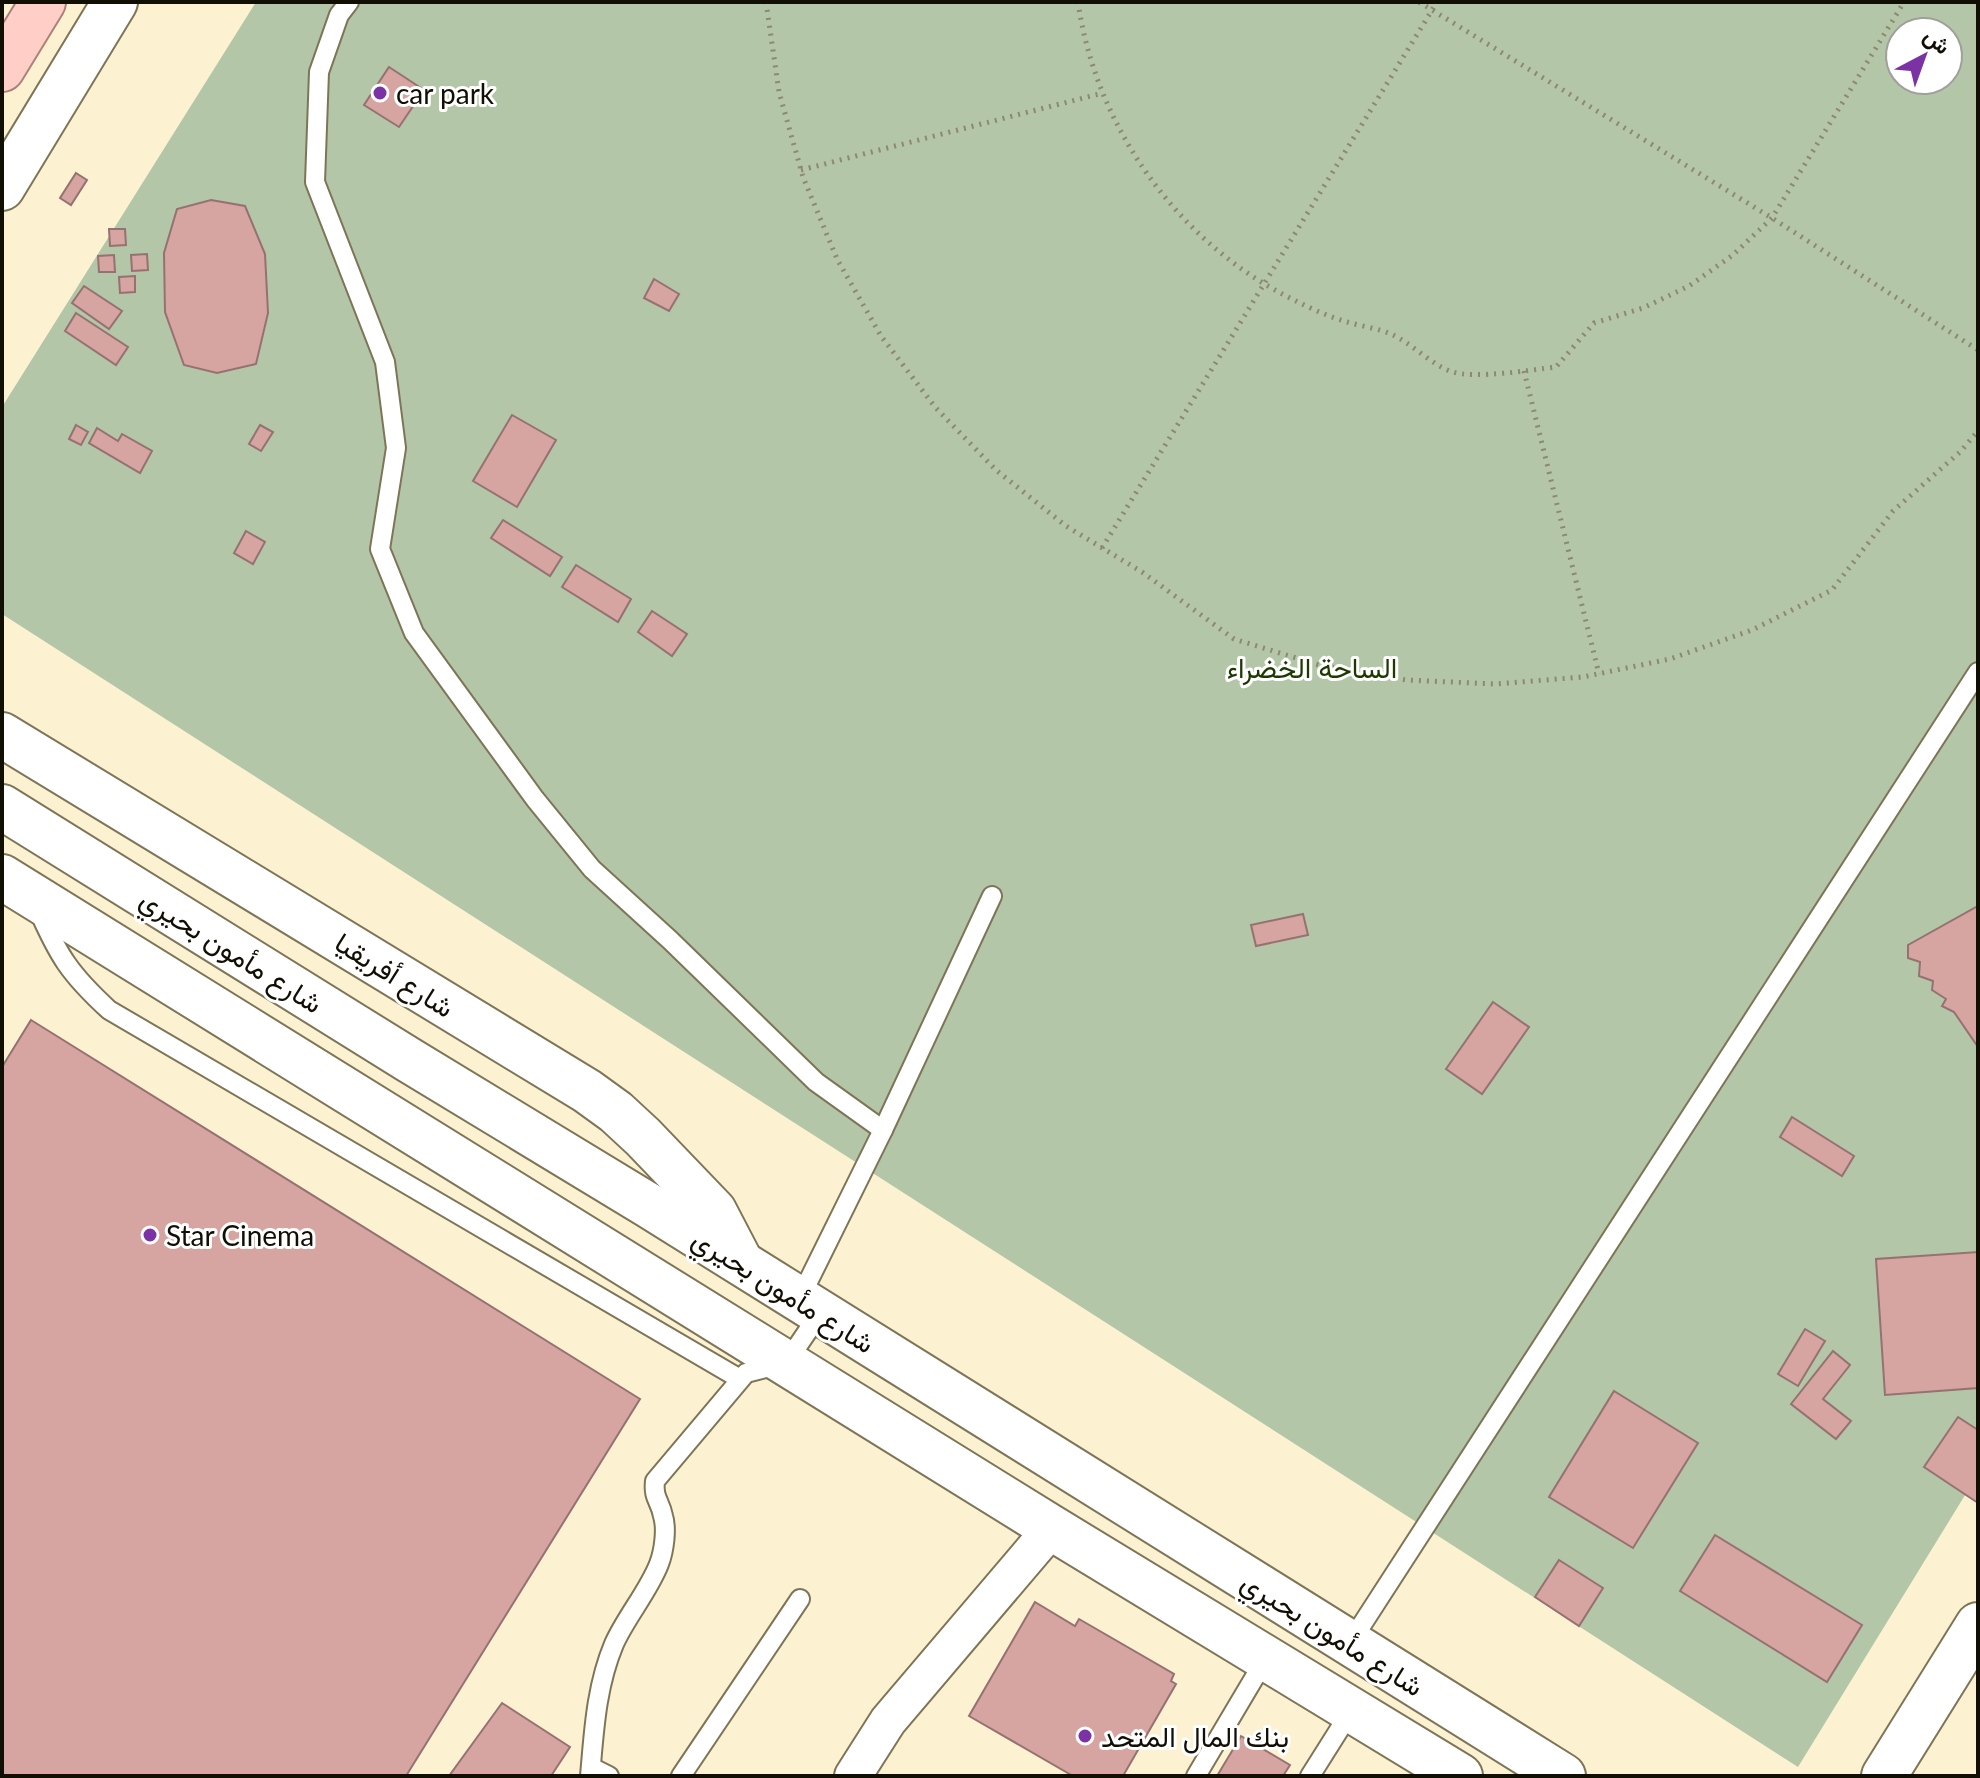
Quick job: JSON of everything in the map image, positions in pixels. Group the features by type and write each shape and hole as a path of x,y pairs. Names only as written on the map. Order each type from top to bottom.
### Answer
{"highway":[{"path":"2,69 43,2"}],"street":[{"path":"2,188 115,2"},
{"name":"شارع أفريقيا","path":"2,735 597,1098 643,1137 714,1211 742,1265"},
{"name":"شارع مأمون بحيري","path":"2,807 1563,1776"},
{"name":"شارع مأمون بحيري","path":"17,886 1052,1528 1460,1776"},
{"path":"853,1776 888,1721 1052,1528"},
{"path":"1884,1776 1978,1625"}],"lane":[{"path":"349,2 339,15 319,72 315,182 385,362 396,448 380,549 414,633 535,799 592,869 816,1082 883,1130"},
{"path":"1350,1643 1978,672"},
{"path":"17,886 78,982 109,1010 740,1379"},
{"path":"609,1776 590,1772 592,1734 605,1673 615,1644 659,1564 663,1516 653,1495 655,1481 746,1373 786,1363 883,1130 992,896"},
{"path":"681,1776 800,1599"},
{"path":"1196,1776 1266,1658"},
{"path":"1310,1776 1352,1710"}],"path":[{"path":"766,2 779,92 801,170 837,259 881,336 935,407 996,470 1066,526 1142,572 1234,639 1319,665 1406,680 1495,684 1599,674 1670,659 1752,630 1832,590 1893,511 1960,452 1978,431"},
{"path":"1078,2 1094,73 1114,121 1140,165 1172,206 1208,243 1294,300 1341,320 1391,334 1453,373 1506,373 1556,367 1594,323 1643,308 1689,286 1733,255 1772,218 1904,2"},
{"path":"1419,2 1772,218 1978,350"},
{"path":"1102,548 1437,2"},
{"path":"801,170 1103,93"},
{"path":"1524,371 1599,674"}],"green space":[{"name":"الساحة الخضراء","path":"256,2 1978,2 1978,1474 1798,1767 2,614 2,407"}],"building":[{"path":"389,67 424,90 399,127 364,105"},
{"path":"76,173 87,180 71,205 60,198"},
{"path":"211,200 245,206 265,254 268,313 256,364 217,373 184,365 165,312 164,253 177,209"},
{"path":"109,229 125,229 126,245 110,246"},
{"path":"147,254 148,270 132,271 131,255"},
{"path":"114,255 115,272 99,272 98,256"},
{"path":"135,276 135,292 120,293 119,277"},
{"path":"654,279 679,294 669,311 644,298"},
{"path":"84,286 122,311 109,329 72,303"},
{"path":"76,313 128,347 116,365 65,331"},
{"path":"512,415 556,440 517,507 473,481"},
{"path":"76,425 88,432 81,445 69,439"},
{"path":"260,425 273,432 261,451 249,444"},
{"path":"97,428 118,441 122,434 152,451 140,473 89,443"},
{"path":"503,520 562,557 550,576 491,538"},
{"path":"246,531 265,542 253,564 234,553"},
{"path":"576,565 631,599 618,622 562,587"},
{"path":"652,611 687,634 672,656 638,632"},
{"path":"1978,906 1978,1047 1954,1012 1942,1006 1946,999 1932,990 1933,981 1919,976 1920,962 1908,958 1908,945"},
{"path":"1303,914 1308,935 1256,946 1251,925"},
{"path":"1493,1002 1529,1027 1482,1094 1446,1069"},
{"path":"31,1020 640,1399 406,1776 2,1776 2,1067"},
{"path":"1792,1117 1854,1156 1842,1176 1780,1137"},
{"path":"1978,1252 1978,1388 1885,1395 1876,1259"},
{"path":"1805,1329 1825,1341 1798,1386 1778,1374"},
{"path":"1833,1351 1850,1365 1823,1399 1851,1421 1836,1439 1791,1404"},
{"path":"1614,1391 1698,1443 1633,1548 1549,1497"},
{"path":"1958,1417 1978,1430 1978,1503 1924,1467"},
{"path":"1715,1535 1862,1625 1827,1682 1680,1591"},
{"path":"1559,1560 1603,1588 1579,1626 1535,1597"},
{"path":"1035,1602 1075,1626 1079,1619 1174,1674 1171,1681 1176,1684 1123,1776 1073,1776 969,1716"},
{"path":"502,1703 570,1747 551,1776 449,1776"},
{"path":"1241,1736 1290,1765 1283,1776 1217,1776"}],"place":[{"name":"car park","path":"380,93"},
{"name":"Star Cinema","path":"150,1235"},
{"name":"بنك المال المتحد","path":"1085,1736"}]}
